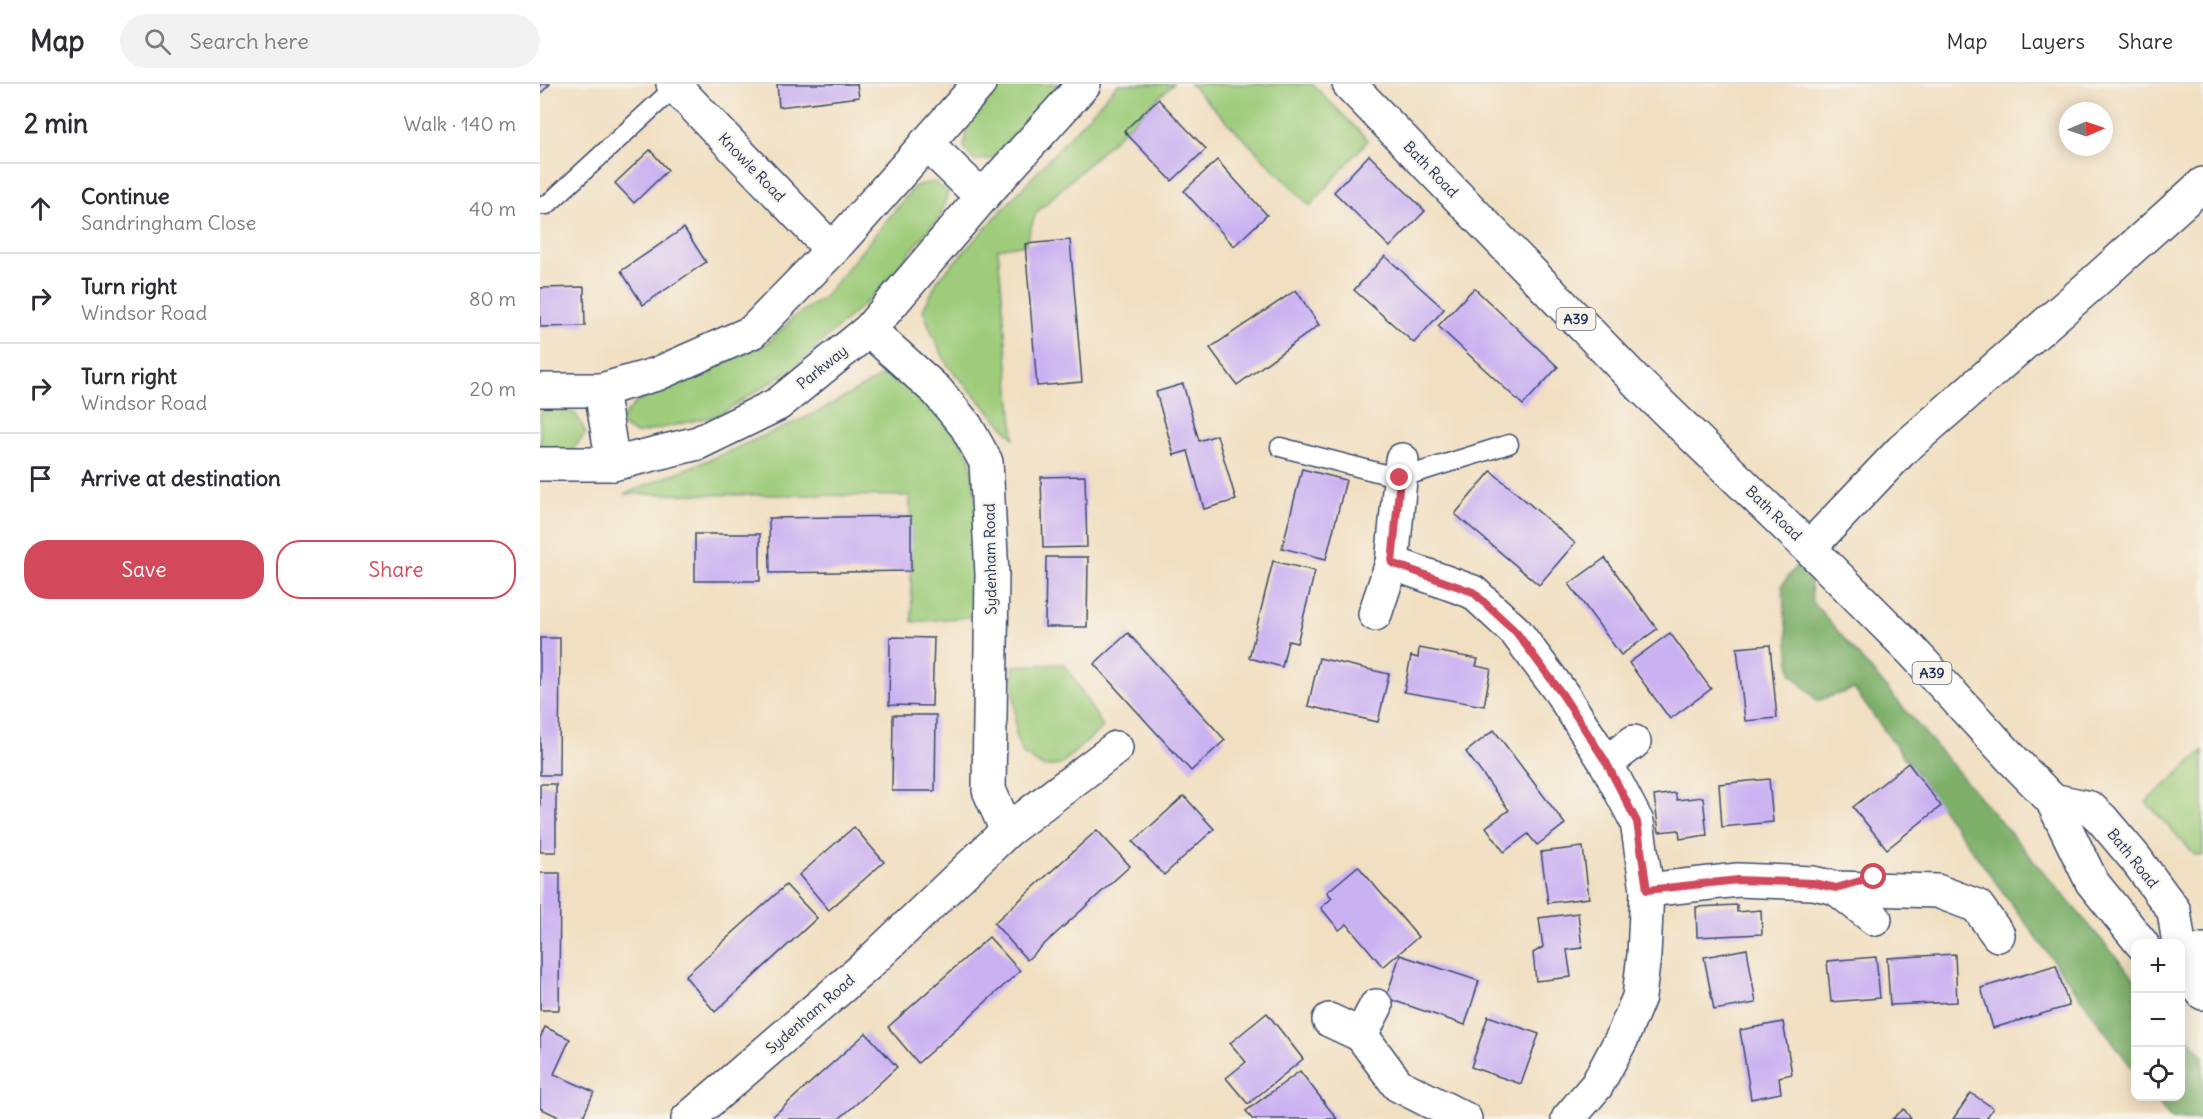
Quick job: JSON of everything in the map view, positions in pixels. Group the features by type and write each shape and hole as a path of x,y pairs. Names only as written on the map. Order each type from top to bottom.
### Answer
{"street":[{"path":"540,390 601,390 657,374 752,332 832,250 979,84"},
{"name":"Parkway","path":"540,464 613,464 698,444 778,404 869,330 982,197 1084,84"},
{"name":"Bath Road","path":"1349,84 1640,385 1912,651 2052,800 2090,808 2102,819 2135,858 2174,911 2181,939"},
{"name":"Knowle Road","path":"674,85 832,250"},
{"path":"926,143 982,197"},
{"path":"1809,548 1901,451 2093,284 2203,184"},
{"name":"Sydenham Road","path":"869,330 937,391 966,426 987,462 992,574 989,790 1007,831"},
{"path":"601,390 613,464"},
{"path":"1375,614 1392,563 1401,469"},
{"path":"1392,563 1473,592 1516,632 1562,694 1606,762 1637,822 1647,890 1644,955 1639,997 1622,1038 1597,1085 1568,1119"},
{"path":"1606,762 1634,742"},
{"name":"Sydenham Road","path":"688,1119 866,966 1007,831 1116,748"},
{"path":"2052,800 2092,882 2138,939"},
{"path":"1836,888 1874,877"},
{"path":"1647,890 1738,880 1813,883 1836,888 1937,891 1977,906 1998,936"},
{"path":"1836,888 1875,919"},
{"name":"Bath Road","path":"2185,956 2203,993"},
{"path":"1361,1035 1376,1006"},
{"path":"1329,1020 1361,1035 1398,1085 1465,1119"}],"lane":[{"path":"540,205 548,205 674,85"},
{"path":"1280,447 1401,469 1509,444"}],"green space":[{"path":"1002,84 1059,84 992,159 973,160 964,148 967,125"},
{"path":"1118,84 1173,84 1036,213 1025,244 998,249 1014,438 948,366 923,310 938,280"},
{"path":"1190,84 1312,84 1368,140 1310,206"},
{"path":"934,182 948,192 941,215 876,293 792,369 719,415 636,434 618,423 636,402 769,342 794,317 824,297 915,186"},
{"path":"885,374 935,405 970,456 991,615 912,622 910,496 624,494 816,413"},
{"path":"540,409 563,410 576,414 586,433 570,453 540,452"},
{"path":"1809,548 1812,601 2131,974 2131,1067 1854,689 1817,701 1791,673 1782,585"},
{"path":"1065,664 1103,727 1060,765 1043,767 1023,754 1016,737 1013,666"},
{"path":"2203,751 2203,856 2195,855 2146,802"},
{"path":"2185,1034 2203,1055 2203,1119 2171,1119 2157,1101 2185,1101"}],"building":[{"path":"540,84 550,84 540,94"},
{"path":"777,84 857,84 859,97 779,107"},
{"path":"1158,99 1206,149 1172,181 1124,131"},
{"path":"650,150 668,170 634,203 615,183"},
{"path":"1369,155 1425,211 1390,247 1334,192"},
{"path":"1217,160 1267,215 1234,246 1184,191"},
{"path":"684,228 706,262 643,305 621,271"},
{"path":"1070,240 1082,382 1037,386 1025,244"},
{"path":"1385,256 1444,309 1414,343 1354,290"},
{"path":"584,287 585,326 540,327 540,288"},
{"path":"1474,288 1558,367 1523,405 1438,326"},
{"path":"1296,290 1319,325 1237,385 1210,348"},
{"path":"1183,384 1199,441 1217,435 1236,500 1204,509 1188,451 1174,455 1156,392"},
{"path":"1302,469 1346,480 1326,559 1282,548"},
{"path":"1491,471 1575,543 1539,585 1455,514"},
{"path":"1085,476 1087,547 1043,548 1041,477"},
{"path":"911,516 911,571 770,573 769,518"},
{"path":"695,534 760,534 760,581 695,581"},
{"path":"1046,557 1088,557 1087,627 1045,627"},
{"path":"1605,558 1657,629 1621,655 1569,584"},
{"path":"1273,561 1315,571 1297,643 1288,641 1282,667 1249,658"},
{"path":"1128,633 1225,740 1191,771 1094,664"},
{"path":"1670,633 1711,689 1670,719 1629,663"},
{"path":"890,637 934,638 932,706 889,705"},
{"path":"540,638 560,638 559,775 540,775"},
{"path":"1770,645 1777,718 1745,721 1737,648"},
{"path":"1419,648 1478,659 1476,666 1491,669 1484,706 1404,692 1411,656 1418,658"},
{"path":"1319,658 1389,674 1378,722 1308,706"},
{"path":"893,715 936,715 935,791 892,791"},
{"path":"1494,730 1565,824 1537,845 1528,834 1504,852 1486,827 1509,810 1466,752"},
{"path":"1908,763 1941,806 1887,849 1853,807"},
{"path":"1769,779 1773,822 1722,827 1719,784"},
{"path":"540,784 556,784 556,852 540,852"},
{"path":"1675,793 1677,800 1703,797 1707,835 1680,839 1679,830 1659,832 1654,796"},
{"path":"1184,796 1214,829 1164,875 1133,842"},
{"path":"854,827 884,862 829,910 799,875"},
{"path":"1097,830 1130,866 1027,960 994,923"},
{"path":"1583,847 1589,898 1548,903 1541,852"},
{"path":"1358,866 1418,937 1383,967 1347,924 1339,930 1321,908 1332,898 1327,892"},
{"path":"540,873 560,873 559,1010 540,1010"},
{"path":"786,885 817,918 715,1012 685,976"},
{"path":"1737,905 1737,912 1761,910 1762,934 1697,937 1696,907"},
{"path":"1578,913 1582,948 1567,950 1571,977 1536,981 1533,953 1543,947 1539,918"},
{"path":"989,937 1020,971 918,1063 888,1027"},
{"path":"1747,949 1756,1003 1714,1010 1704,957"},
{"path":"1955,954 1957,1002 1890,1005 1887,958"},
{"path":"1400,955 1479,981 1465,1025 1386,998"},
{"path":"1876,957 1880,998 1831,1002 1827,961"},
{"path":"2056,965 2069,1006 1993,1028 1981,988"},
{"path":"1267,1013 1303,1059 1248,1104 1226,1078 1246,1062 1230,1043"},
{"path":"1488,1016 1539,1034 1521,1084 1471,1067"},
{"path":"1783,1022 1792,1074 1779,1077 1781,1093 1751,1099 1740,1030"},
{"path":"545,1027 570,1039 554,1074 594,1092 582,1119 563,1119 540,1108 540,1038"},
{"path":"866,1033 897,1067 872,1090 839,1119 770,1119"},
{"path":"1300,1071 1337,1119 1252,1119 1246,1111"},
{"path":"1971,1093 1993,1108 1986,1119 1953,1119"},
{"path":"1904,1109 1911,1119 1892,1119"}],"route":[{"path":"1400,478 1392,563 1473,592 1516,632 1562,694 1606,762 1637,822 1647,890 1738,880 1813,883 1836,888 1874,877"}]}
